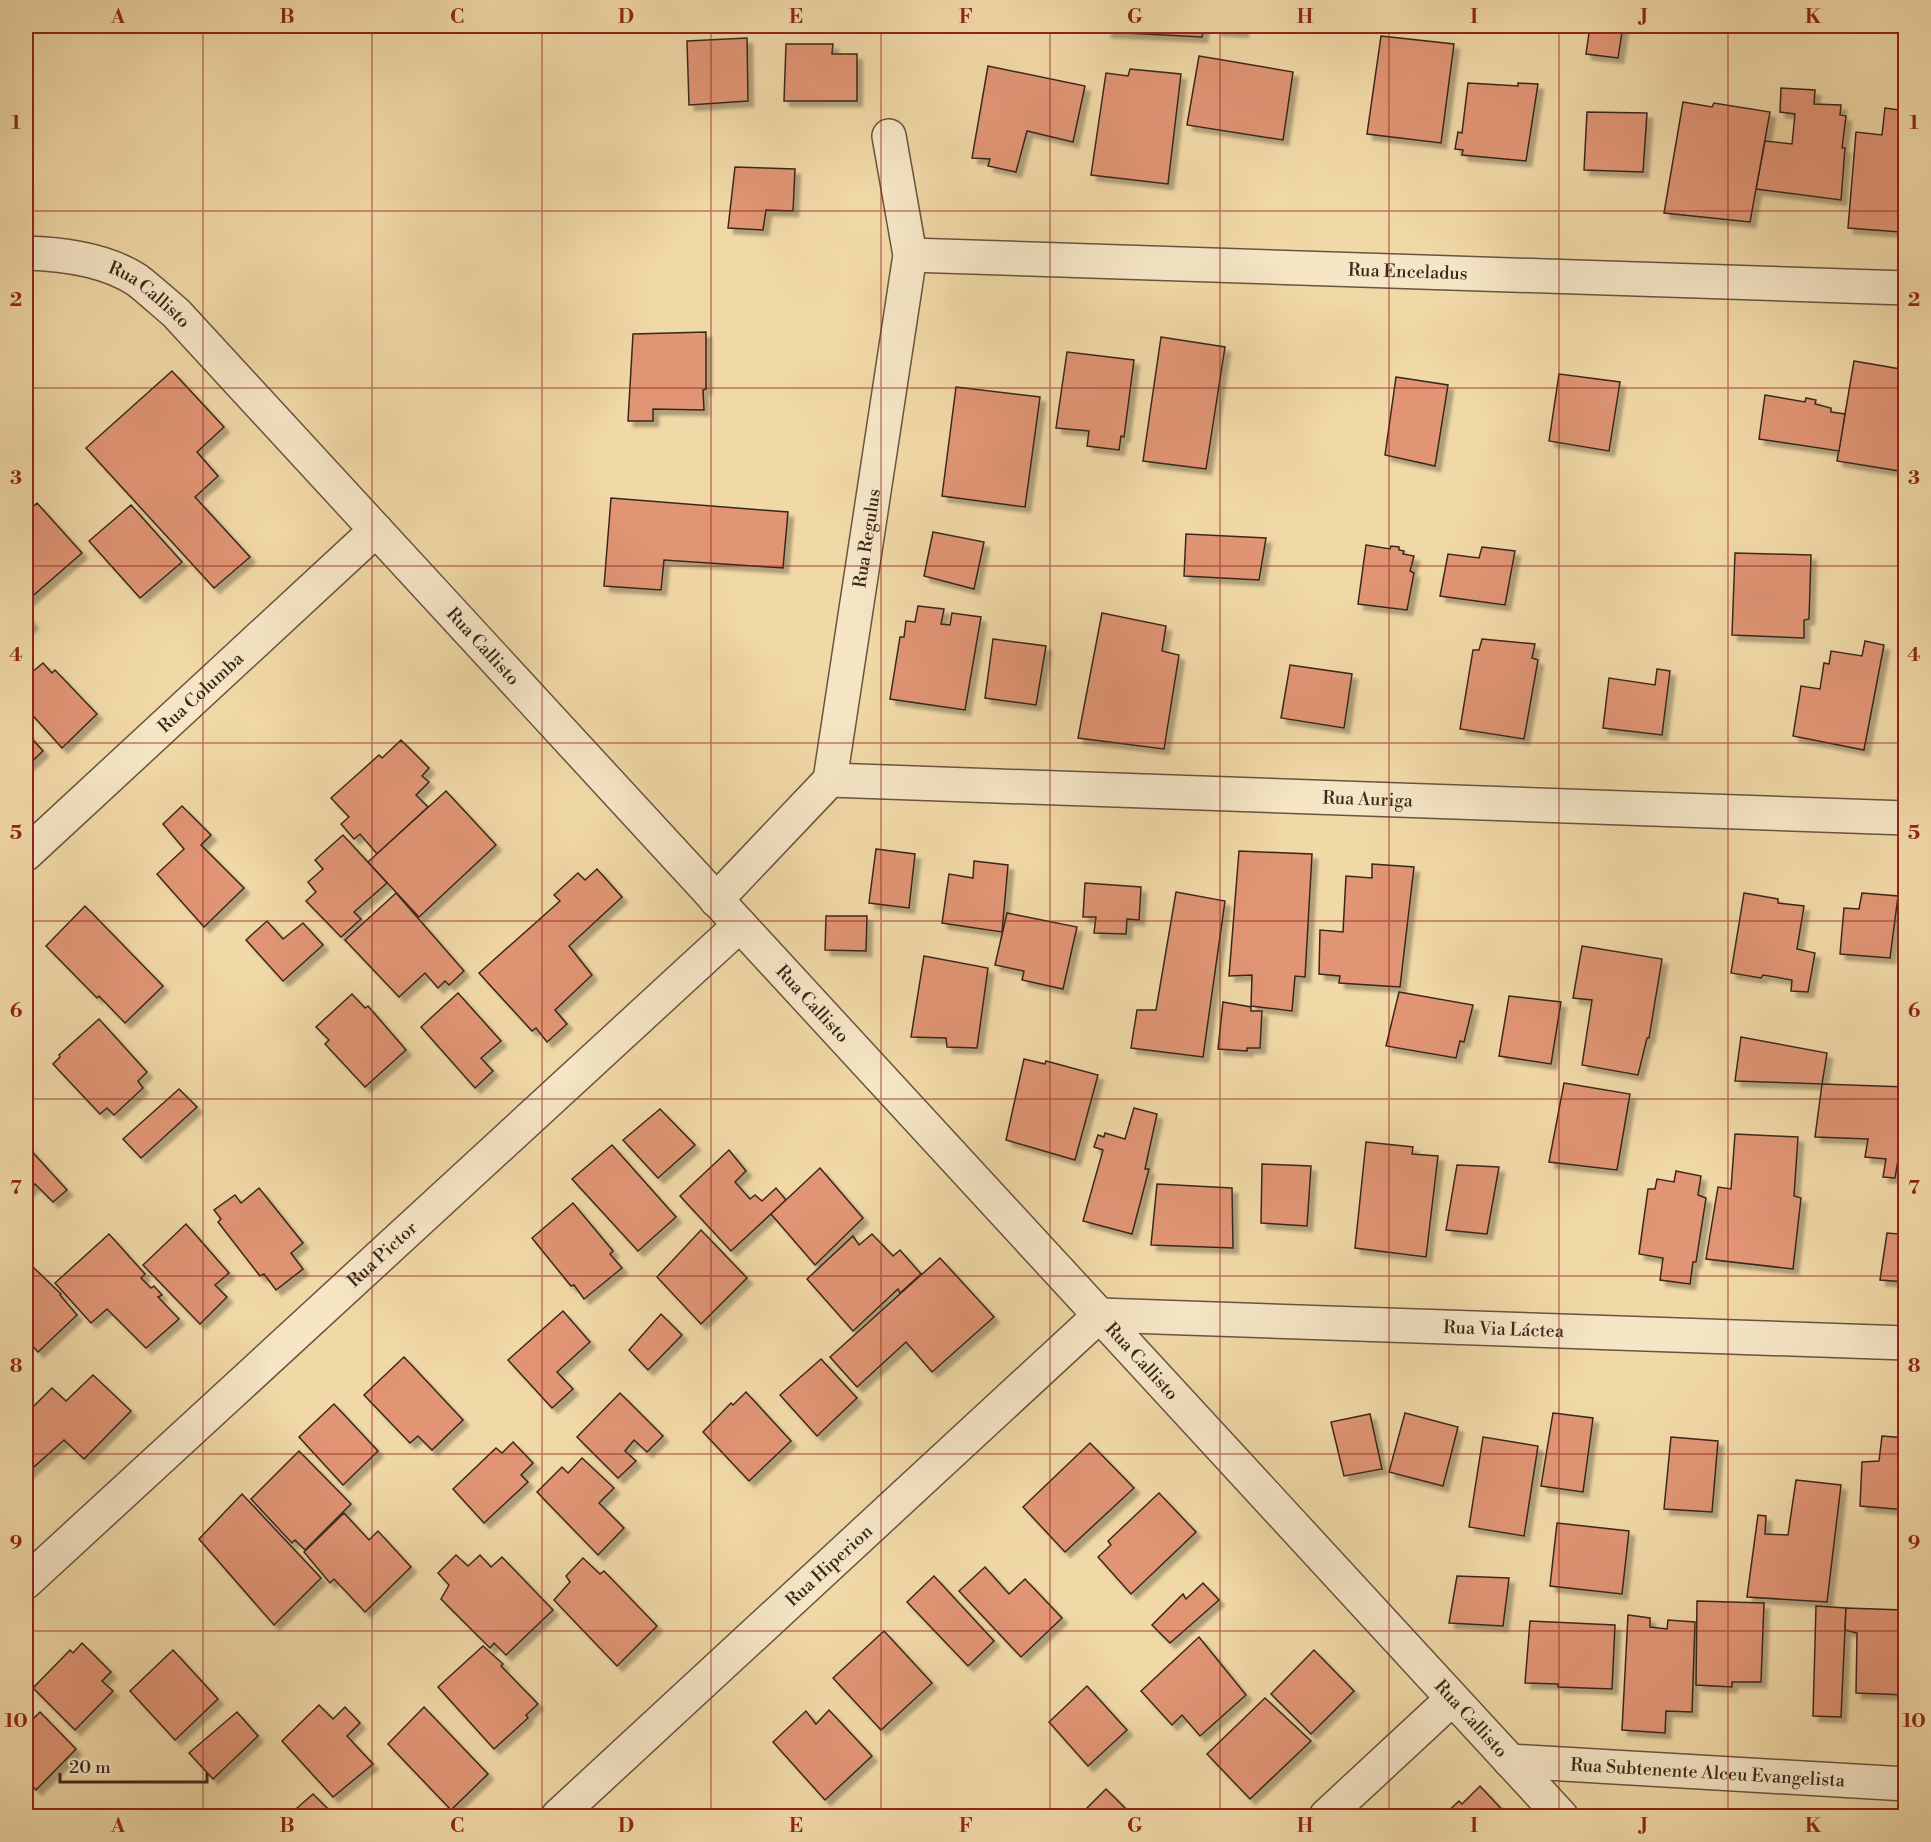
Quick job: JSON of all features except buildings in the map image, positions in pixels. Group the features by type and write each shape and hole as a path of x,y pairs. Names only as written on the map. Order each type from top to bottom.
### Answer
{"street":[{"name":"Rua Regulus","path":"830,780 910,255 889,136"},
{"name":"Rua Callisto","path":"26,253 47,254 99,263 135,279 176,312 1561,1816"},
{"name":"Rua Enceladus","path":"910,255 1905,288"},
{"name":"Rua Columba","path":"26,854 376,530"},
{"name":"Rua Auriga","path":"830,780 1905,818"},
{"path":"716,900 830,780"},
{"name":"Rua Pictor","path":"26,1582 740,925"},
{"name":"Rua Via Láctea","path":"1100,1315 1905,1343"},
{"name":"Rua Hiperion","path":"558,1816 1100,1315"},
{"path":"1326,1816 1452,1698"},
{"name":"Rua Subtenente Alceu Evangelista","path":"1510,1761 1905,1784"}]}
